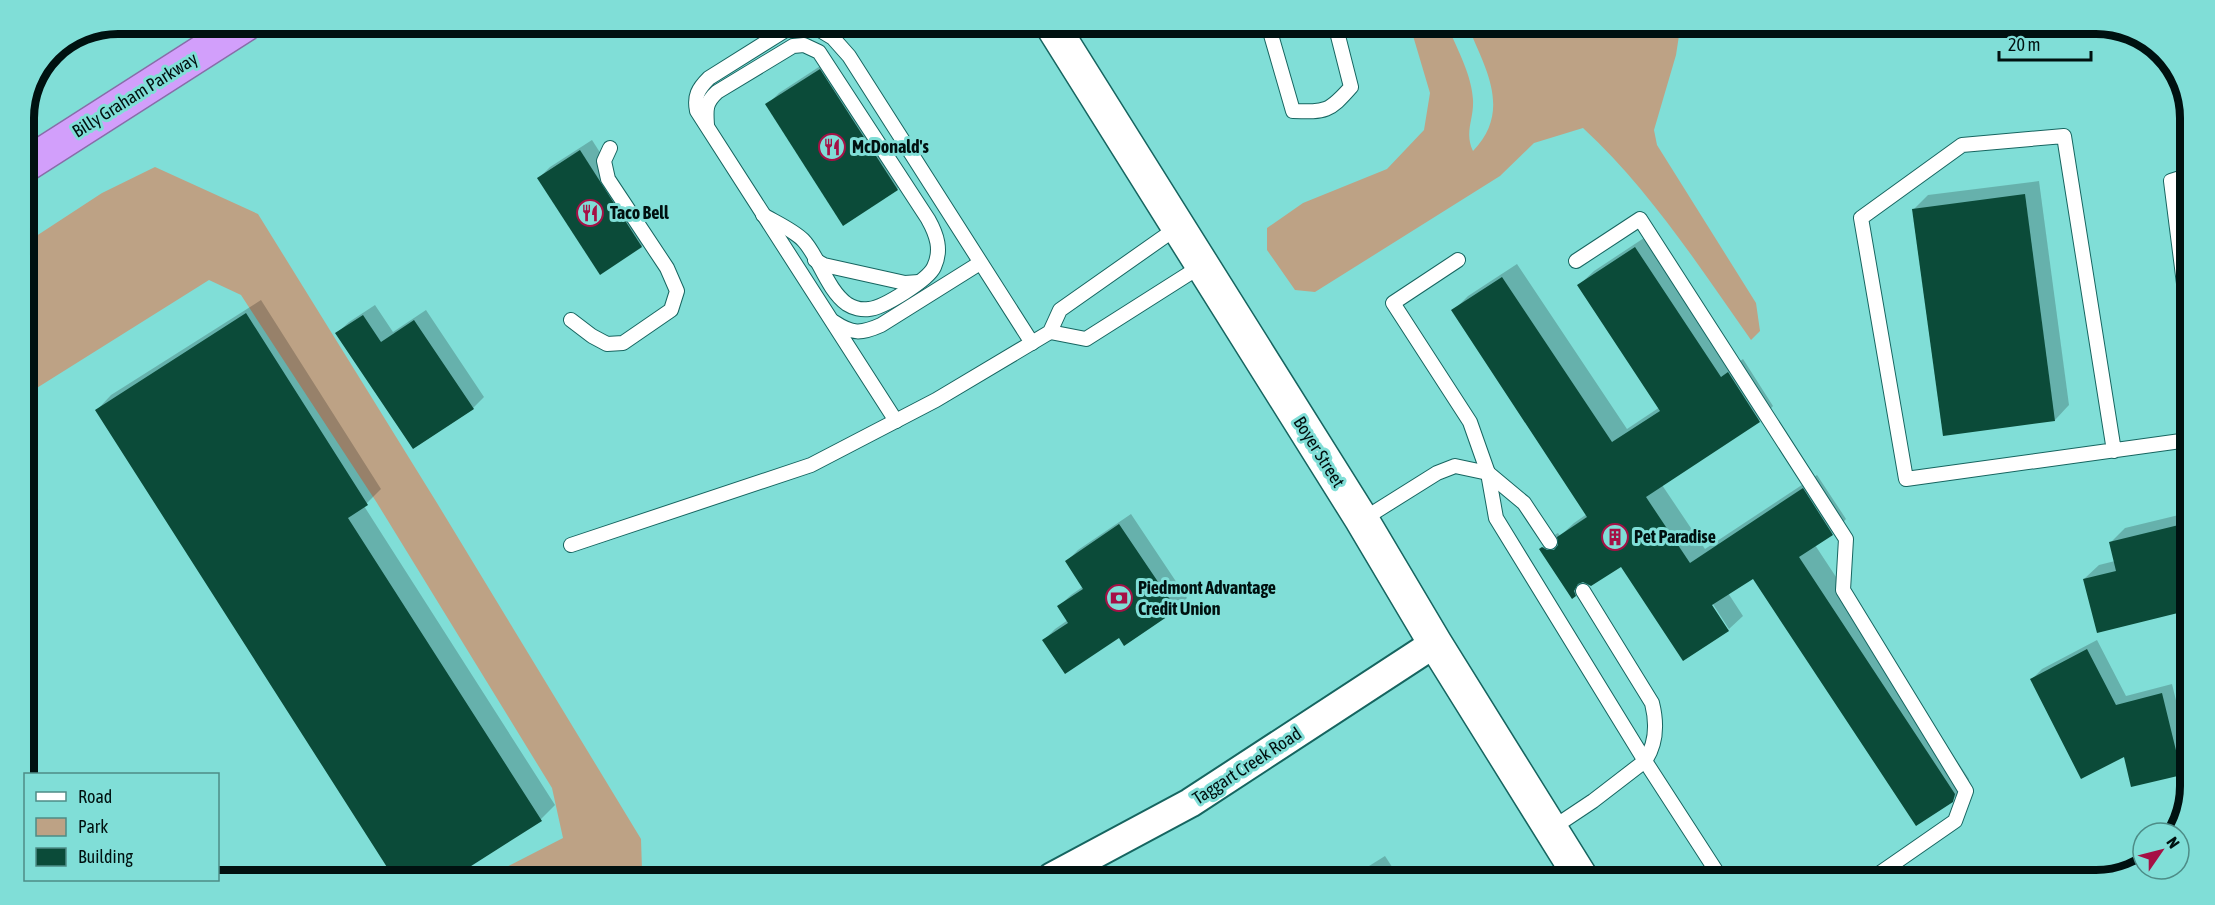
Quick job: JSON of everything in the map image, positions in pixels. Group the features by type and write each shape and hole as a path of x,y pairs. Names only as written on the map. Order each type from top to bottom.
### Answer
{"highway":[{"name":"Billy Graham Parkway","path":"35,159 229,35"}],"main road":[{"name":"Boyer Street","path":"1058,35 1362,520 1435,644 1576,870"}],"street":[{"name":"Taggart Creek Road","path":"1065,870 1190,803 1435,644"}],"lane":[{"path":"778,35 709,78 699,88 695,99 697,111 896,421"},
{"path":"828,35 849,56 1032,343"},
{"path":"1271,35 1293,111 1319,112 1334,106 1351,87 1338,35"},
{"path":"707,125 706,108 709,99 717,92 794,46 804,45 819,52 928,219 937,236 938,252 933,269 919,282 881,306 860,309 847,304 833,289 803,240 764,215"},
{"path":"2114,451 2064,136 1962,145 1861,218 1906,479 2114,451 2180,441"},
{"path":"571,320 592,336 608,344 622,343 671,310 677,291 667,268 608,179 604,161 610,148"},
{"path":"2180,178 2171,180 2180,252"},
{"path":"1576,261 1640,219 1846,539 1843,590 1966,791 1955,821 1884,870"},
{"path":"571,545 811,465 896,421 936,400 1050,332 1060,310 1178,227"},
{"path":"815,260 835,268 905,283 919,282"},
{"path":"1458,260 1393,303 1470,422 1488,473 1496,518 1644,761 1715,870"},
{"path":"830,319 847,331 866,332 980,263"},
{"path":"1050,332 1086,339 1201,266"},
{"path":"1362,520 1437,473 1455,466 1488,473 1524,503 1550,542"},
{"path":"1551,829 1593,801 1644,761 1651,753 1655,735 1656,720 1652,703 1583,591"}],"green space":[{"path":"1413,35 1452,35 1472,91 1473,107 1469,138 1473,151 1491,121 1493,106 1488,76 1472,35 1679,35 1676,55 1654,130 1657,145 1756,303 1760,331 1751,340 1651,202 1630,176 1583,128 1534,143 1500,176 1315,292 1295,290 1267,250 1267,228 1303,203 1387,169 1424,130 1430,93"},
{"path":"155,167 258,214 641,839 642,870 501,870 563,838 552,788 377,503 241,295 209,280 35,389 35,237 102,193"}],"building":[{"name":"McDonald's","path":"820,69 898,190 843,226 765,104"},
{"name":"Taco Bell","path":"580,150 642,247 600,275 537,178"},
{"path":"2025,194 2055,421 1943,436 1912,209"},
{"name":"Pet Paradise","path":"1635,247 1721,377 1728,372 1760,422 1646,497 1690,563 1803,488 1833,535 1799,557 1955,794 1953,802 1916,826 1753,579 1712,605 1729,631 1683,661 1621,567 1591,586 1583,582 1578,584 1574,591 1576,596 1572,599 1539,549 1542,547 1554,550 1558,545 1557,537 1587,517 1451,310 1502,277 1612,442 1660,411 1577,285"},
{"path":"246,313 368,505 348,518 542,821 465,870 389,870 95,410"},
{"path":"363,315 381,342 414,320 474,409 413,449 335,333"},
{"name":"Piedmont Advantage Credit Union","path":"1119,524 1177,610 1124,646 1119,638 1065,674 1042,640 1068,623 1057,606 1083,589 1065,561"},
{"path":"2180,525 2180,612 2097,633 2083,579 2116,571 2109,542"},
{"path":"2087,649 2116,705 2162,693 2180,767 2180,775 2131,787 2124,757 2081,779 2030,679"}],"place":[{"name":"McDonald's","path":"832,147"},
{"name":"Taco Bell","path":"590,213"},
{"name":"Pet Paradise","path":"1615,537"},
{"name":"Piedmont Advantage Credit Union","path":"1119,598"}]}
